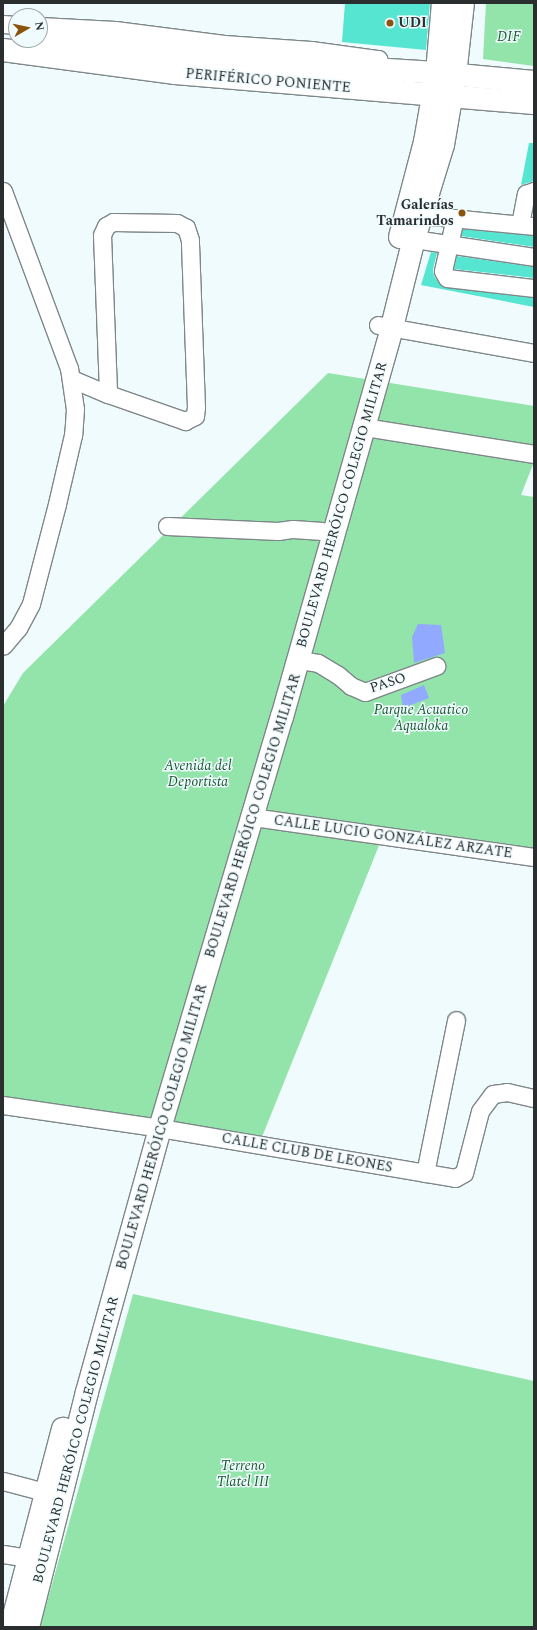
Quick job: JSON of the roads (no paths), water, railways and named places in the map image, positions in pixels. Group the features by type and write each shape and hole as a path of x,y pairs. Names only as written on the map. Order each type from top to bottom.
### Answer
{"main road":[{"name":"BOULEVARD HERÓICO COLEGIO MILITAR","path":"444,3 446,74"},
{"name":"BOULEVARD HERÓICO COLEGIO MILITAR","path":"28,1627 154,1127 253,817 299,660 364,427 425,142 442,96 462,3"},
{"name":"PERIFÉRICO PONIENTE","path":"48,40 210,59 446,74 534,82"},
{"name":"PERIFÉRICO PONIENTE","path":"3,50 175,74 534,103"},
{"name":"BOULEVARD HERÓICO COLEGIO MILITAR","path":"11,1627 45,1492 154,1127 320,536 443,145 442,96"}],"street":[{"path":"48,26 115,30 224,44 311,50 378,59 382,70"},
{"path":"3,191 70,374 75,409 73,435 31,604 18,628 3,646"},
{"path":"422,215 527,225 526,194 534,191"},
{"path":"455,218 443,271 447,278 534,288"},
{"path":"70,374 108,390 185,421 195,416 196,406 190,240 186,228 177,223 113,222 106,226 102,235 108,390"},
{"path":"414,239 534,257"},
{"path":"385,326 534,353"},
{"path":"364,427 534,454"},
{"path":"167,526 278,532 293,529 320,536"},
{"name":"PASO","path":"299,660 318,663 338,675 351,686 365,692 436,666"},
{"name":"CALLE LUCIO GONZÁLEZ ARZATE","path":"253,817 534,857"},
{"path":"426,1173 456,1020"},
{"name":"CALLE CLUB DE LEONES","path":"3,1105 154,1127 455,1178 464,1172 480,1111 493,1094 507,1092 534,1098"},
{"path":"3,1481 45,1492"},
{"path":"3,1554 28,1558"}],"water":[{"path":"418,624 441,625 445,653 414,663 412,637"},
{"path":"424,685 429,698 403,708 401,695"}],"place":[{"name":"UDI","path":"390,23"},
{"name":"Galerías Tamarindos","path":"462,213"}],"park label":[{"name":"DIF","path":"509,37"},
{"name":"Parque Acuatico Aqualoka","path":"421,718"},
{"name":"Avenida del Deportista","path":"198,774"},
{"name":"Terreno Tlatel III","path":"243,1474"}]}
